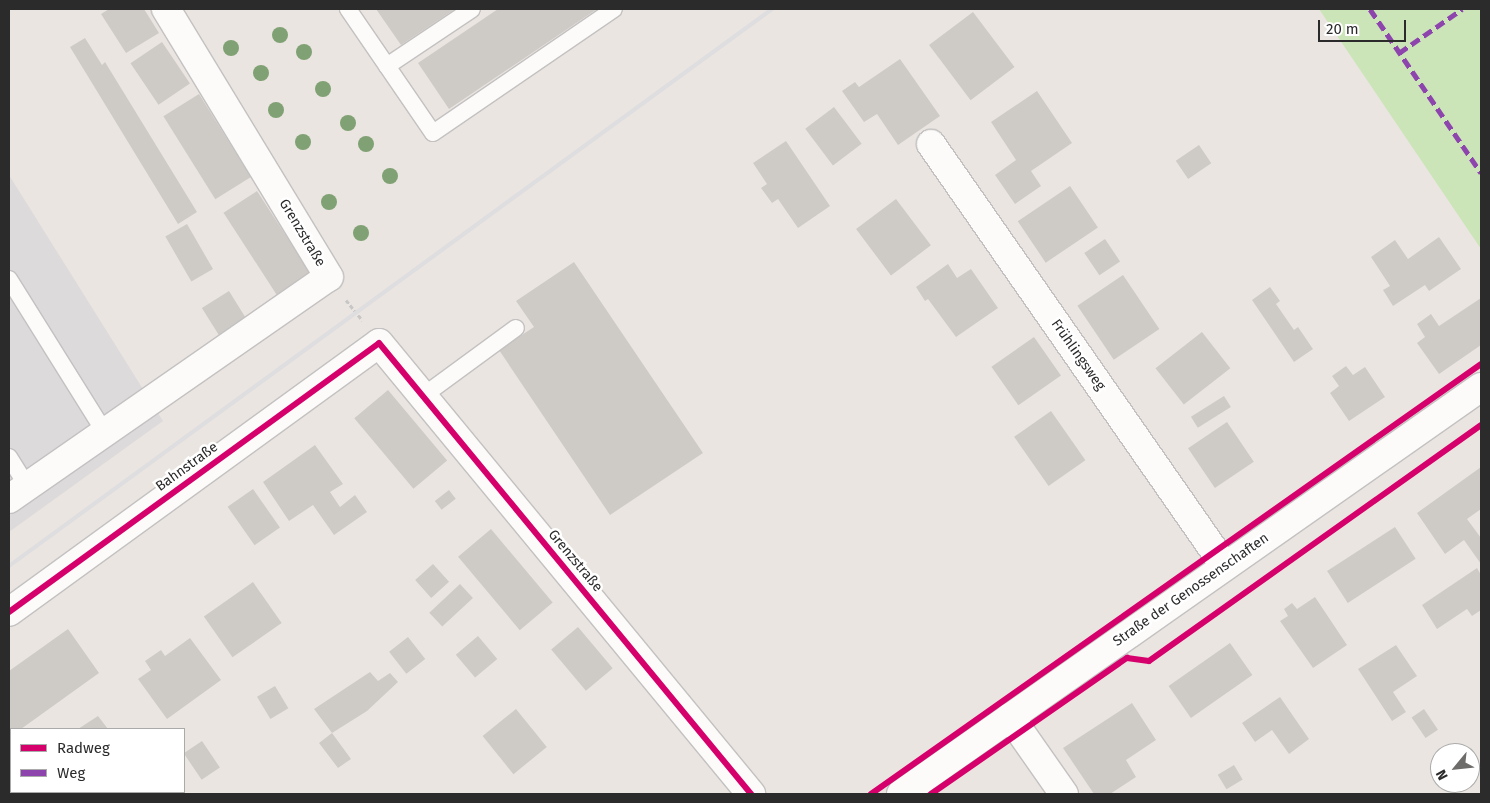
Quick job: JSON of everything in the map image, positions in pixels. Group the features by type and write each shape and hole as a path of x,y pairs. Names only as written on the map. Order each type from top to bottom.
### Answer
{"street":[{"name":"Grenzstraße","path":"18,493 106,434 329,277 169,10"},
{"name":"Frühlingsweg","path":"931,144 1225,566"},
{"name":"Grenzstraße","path":"379,343 751,794"},
{"name":"Bahnstraße","path":"9,612 379,343"},
{"name":"Straße der Genossenschaften","path":"901,794 1481,386"},
{"path":"1010,717 1064,794"}],"lane":[{"path":"348,9 434,133 614,9"},
{"path":"387,66 472,9"},
{"path":"9,279 106,434"},
{"path":"423,396 516,328"},
{"path":"9,458 18,493"}],"path":[{"path":"329,277 379,343"}],"shaded area":[{"path":"9,175 163,421 9,532"}],"green space":[{"path":"1319,9 1481,9 1481,249"}],"building":[{"path":"109,9 144,9 159,33 126,53 101,14"},
{"path":"376,9 455,9 401,45"},
{"path":"498,9 597,9 449,109 418,63"},
{"path":"973,12 1015,67 971,100 929,45"},
{"path":"85,38 102,65 105,62 197,212 178,224 70,47"},
{"path":"162,42 190,83 158,105 130,63"},
{"path":"900,59 940,116 898,145 877,114 864,122 842,91 855,82 859,87"},
{"path":"1037,91 1072,143 1031,171 1041,186 1015,204 995,175 1016,160 991,122"},
{"path":"199,94 251,177 215,199 163,116"},
{"path":"834,107 862,144 833,165 805,129"},
{"path":"786,141 830,206 798,228 778,199 772,203 761,188 767,184 753,163"},
{"path":"1199,145 1211,163 1188,179 1176,161"},
{"path":"1070,186 1098,227 1046,263 1018,221"},
{"path":"257,191 310,273 277,295 223,213"},
{"path":"896,199 931,245 891,275 856,229"},
{"path":"187,224 213,269 191,282 165,236"},
{"path":"1439,237 1461,269 1429,291 1425,285 1393,306 1383,290 1390,286 1371,257 1395,240 1408,259"},
{"path":"1105,239 1120,261 1099,275 1084,253"},
{"path":"574,262 703,453 610,515 499,350 534,327 516,301"},
{"path":"948,264 957,278 971,269 998,308 956,337 928,299 925,301 916,287"},
{"path":"1123,275 1159,329 1114,360 1077,306"},
{"path":"1270,287 1280,301 1276,304 1294,330 1298,327 1313,349 1294,362 1252,300"},
{"path":"229,291 246,318 219,335 202,308"},
{"path":"1481,298 1481,345 1439,374 1417,343 1425,337 1417,324 1431,314 1439,326"},
{"path":"1202,332 1230,368 1184,405 1156,368"},
{"path":"1034,337 1061,376 1018,405 991,367"},
{"path":"1346,366 1353,375 1365,367 1385,397 1349,421 1330,393 1339,386 1332,376"},
{"path":"388,390 447,460 413,489 354,418"},
{"path":"1224,396 1231,407 1198,428 1191,417"},
{"path":"1051,411 1085,460 1049,486 1014,437"},
{"path":"1227,422 1254,462 1215,488 1188,448"},
{"path":"315,445 343,484 330,492 340,507 355,495 367,512 334,535 313,505 289,521 263,482"},
{"path":"1481,467 1481,509 1467,519 1481,538 1481,564 1464,540 1445,554 1417,513"},
{"path":"253,489 280,528 255,545 228,507"},
{"path":"449,490 456,499 442,510 435,501"},
{"path":"1395,527 1416,559 1348,603 1327,571"},
{"path":"491,529 553,603 520,630 458,557"},
{"path":"433,564 449,582 431,598 415,580"},
{"path":"1477,568 1481,575 1481,610 1472,616 1467,609 1437,629 1422,605"},
{"path":"253,582 282,623 233,657 204,616"},
{"path":"460,584 473,598 442,627 429,613"},
{"path":"1315,597 1347,645 1313,668 1280,621 1288,616 1284,609 1292,603 1297,609"},
{"path":"578,627 613,668 586,691 551,649"},
{"path":"68,629 99,673 22,728 10,728 9,738 9,671"},
{"path":"478,636 497,659 475,678 456,655"},
{"path":"408,637 425,659 406,674 389,652"},
{"path":"190,638 221,680 167,719 138,679 151,670 145,661 161,650 165,656"},
{"path":"1230,643 1252,675 1191,718 1169,686"},
{"path":"1396,645 1417,676 1393,692 1406,712 1392,721 1358,669"},
{"path":"370,672 378,681 390,673 398,682 367,711 332,733 314,709"},
{"path":"275,686 288,708 270,719 257,697"},
{"path":"1280,697 1309,739 1289,754 1272,730 1255,742 1242,723"},
{"path":"1132,703 1156,740 1126,760 1136,777 1110,794 1094,794 1063,748"},
{"path":"516,709 547,747 513,774 483,736"},
{"path":"1424,709 1438,730 1426,738 1412,717"},
{"path":"98,716 107,728 80,728"},
{"path":"332,733 351,759 338,768 319,743"},
{"path":"202,741 220,768 202,780 185,752"},
{"path":"1234,765 1243,780 1226,789 1218,775"},
{"path":"15,793 35,793 35,794"}],"railway":[{"path":"9,566 772,9"}],"marked path":[{"path":"1370,9 1481,173"},
{"path":"1399,53 1462,9"}],"cycle path":[{"path":"9,612 379,343 751,794"},
{"path":"871,794 1481,364"},
{"path":"931,794 1127,658 1149,661 1481,425"}]}
